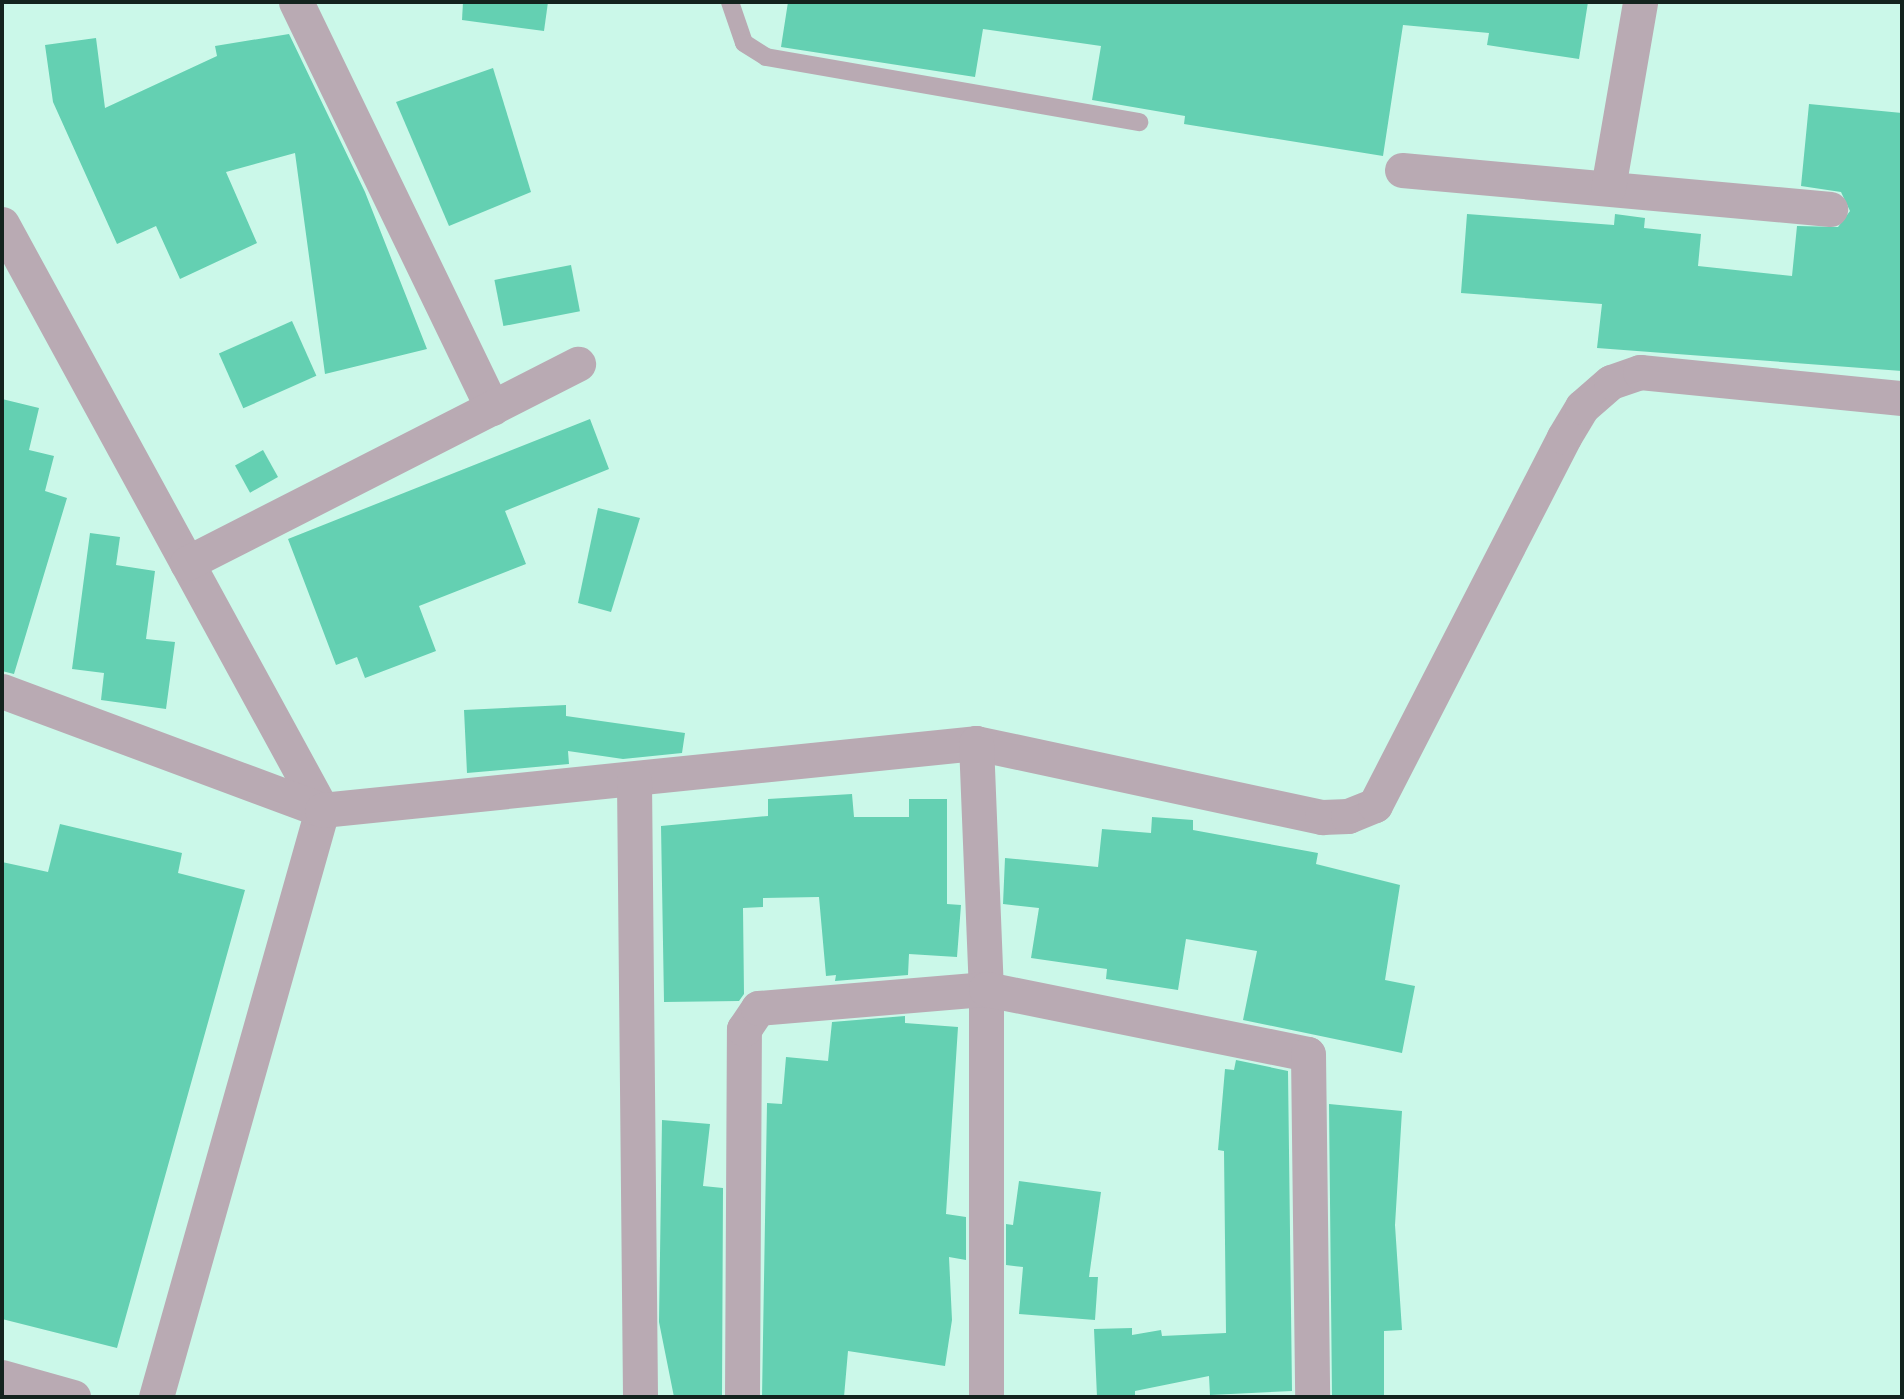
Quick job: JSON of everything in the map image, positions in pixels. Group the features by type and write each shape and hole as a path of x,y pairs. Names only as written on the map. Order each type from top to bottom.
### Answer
{"street":[{"path":"296,2 492,408"},
{"path":"1608,188 1640,2"},
{"path":"1402,170 1830,209"},
{"path":"2,224 322,810 156,1397"},
{"path":"187,563 578,364"},
{"path":"2,691 322,810 634,781 975,743 1322,817 1348,816 1375,805 1564,437 1582,407 1611,382 1640,372 1902,398"},
{"path":"975,743 985,989 986,1397"},
{"path":"634,781 640,1397"},
{"path":"742,1397 744,1029 758,1008 985,989 1308,1054 1312,1397"},
{"path":"2,1377 73,1397"}],"lane":[{"path":"730,2 744,43 766,57 1139,122"}],"building":[{"path":"463,2 548,2 544,31 462,20"},
{"path":"788,2 1588,2 1579,59 1487,45 1489,33 1403,25 1383,156 1184,124 1185,116 1092,100 1101,46 983,29 975,77 781,47"},
{"path":"289,34 365,192 427,349 325,374 295,153 226,172 257,243 180,279 156,226 117,244 53,102 45,45 96,38 105,108 217,56 215,46"},
{"path":"493,68 531,192 449,226 396,102"},
{"path":"1809,104 1902,113 1902,371 1597,348 1602,304 1461,293 1467,214 1614,225 1615,214 1645,218 1644,228 1701,234 1698,266 1792,276 1797,226 1838,227 1850,211 1841,192 1801,186"},
{"path":"571,265 580,311 503,326 494,280"},
{"path":"292,321 316,376 243,408 219,354"},
{"path":"2,399 39,408 29,450 54,456 45,491 67,498 14,674 2,671"},
{"path":"590,419 609,469 505,511 526,564 419,606 436,651 365,678 357,657 336,665 288,539"},
{"path":"263,450 278,477 250,493 235,466"},
{"path":"598,508 640,518 611,612 578,603"},
{"path":"90,533 120,537 116,565 155,571 146,639 175,642 166,709 101,700 104,673 72,669"},
{"path":"566,705 566,716 685,733 682,753 623,759 568,751 569,764 467,773 464,710"},
{"path":"852,794 854,817 909,817 909,799 947,799 947,904 961,905 957,957 909,954 908,975 835,981 836,975 826,976 819,897 763,898 763,907 743,908 744,994 739,1001 664,1002 661,826 768,816 768,799"},
{"path":"1152,817 1193,820 1193,830 1318,853 1316,864 1400,885 1385,980 1415,986 1402,1053 1243,1020 1257,951 1186,939 1178,990 1106,979 1107,969 1031,958 1039,908 1003,904 1005,858 1098,867 1102,829 1151,833"},
{"path":"60,824 182,853 178,873 245,890 117,1348 2,1319 2,862 48,872"},
{"path":"905,1016 905,1023 958,1027 946,1214 966,1217 966,1260 949,1257 952,1320 945,1366 848,1351 844,1397 762,1397 767,1103 782,1104 786,1057 828,1061 832,1022"},
{"path":"1236,1060 1288,1071 1292,1391 1210,1395 1209,1376 1135,1391 1135,1397 1097,1397 1094,1329 1132,1328 1132,1335 1161,1330 1162,1336 1226,1333 1224,1151 1218,1150 1225,1069 1234,1070"},
{"path":"1329,1104 1402,1111 1395,1225 1402,1330 1384,1331 1384,1397 1332,1397"},
{"path":"662,1120 710,1124 703,1186 723,1188 722,1397 674,1397 659,1322"},
{"path":"1019,1181 1101,1192 1089,1277 1098,1277 1095,1320 1019,1314 1023,1267 1006,1265 1006,1224 1013,1225"}]}
